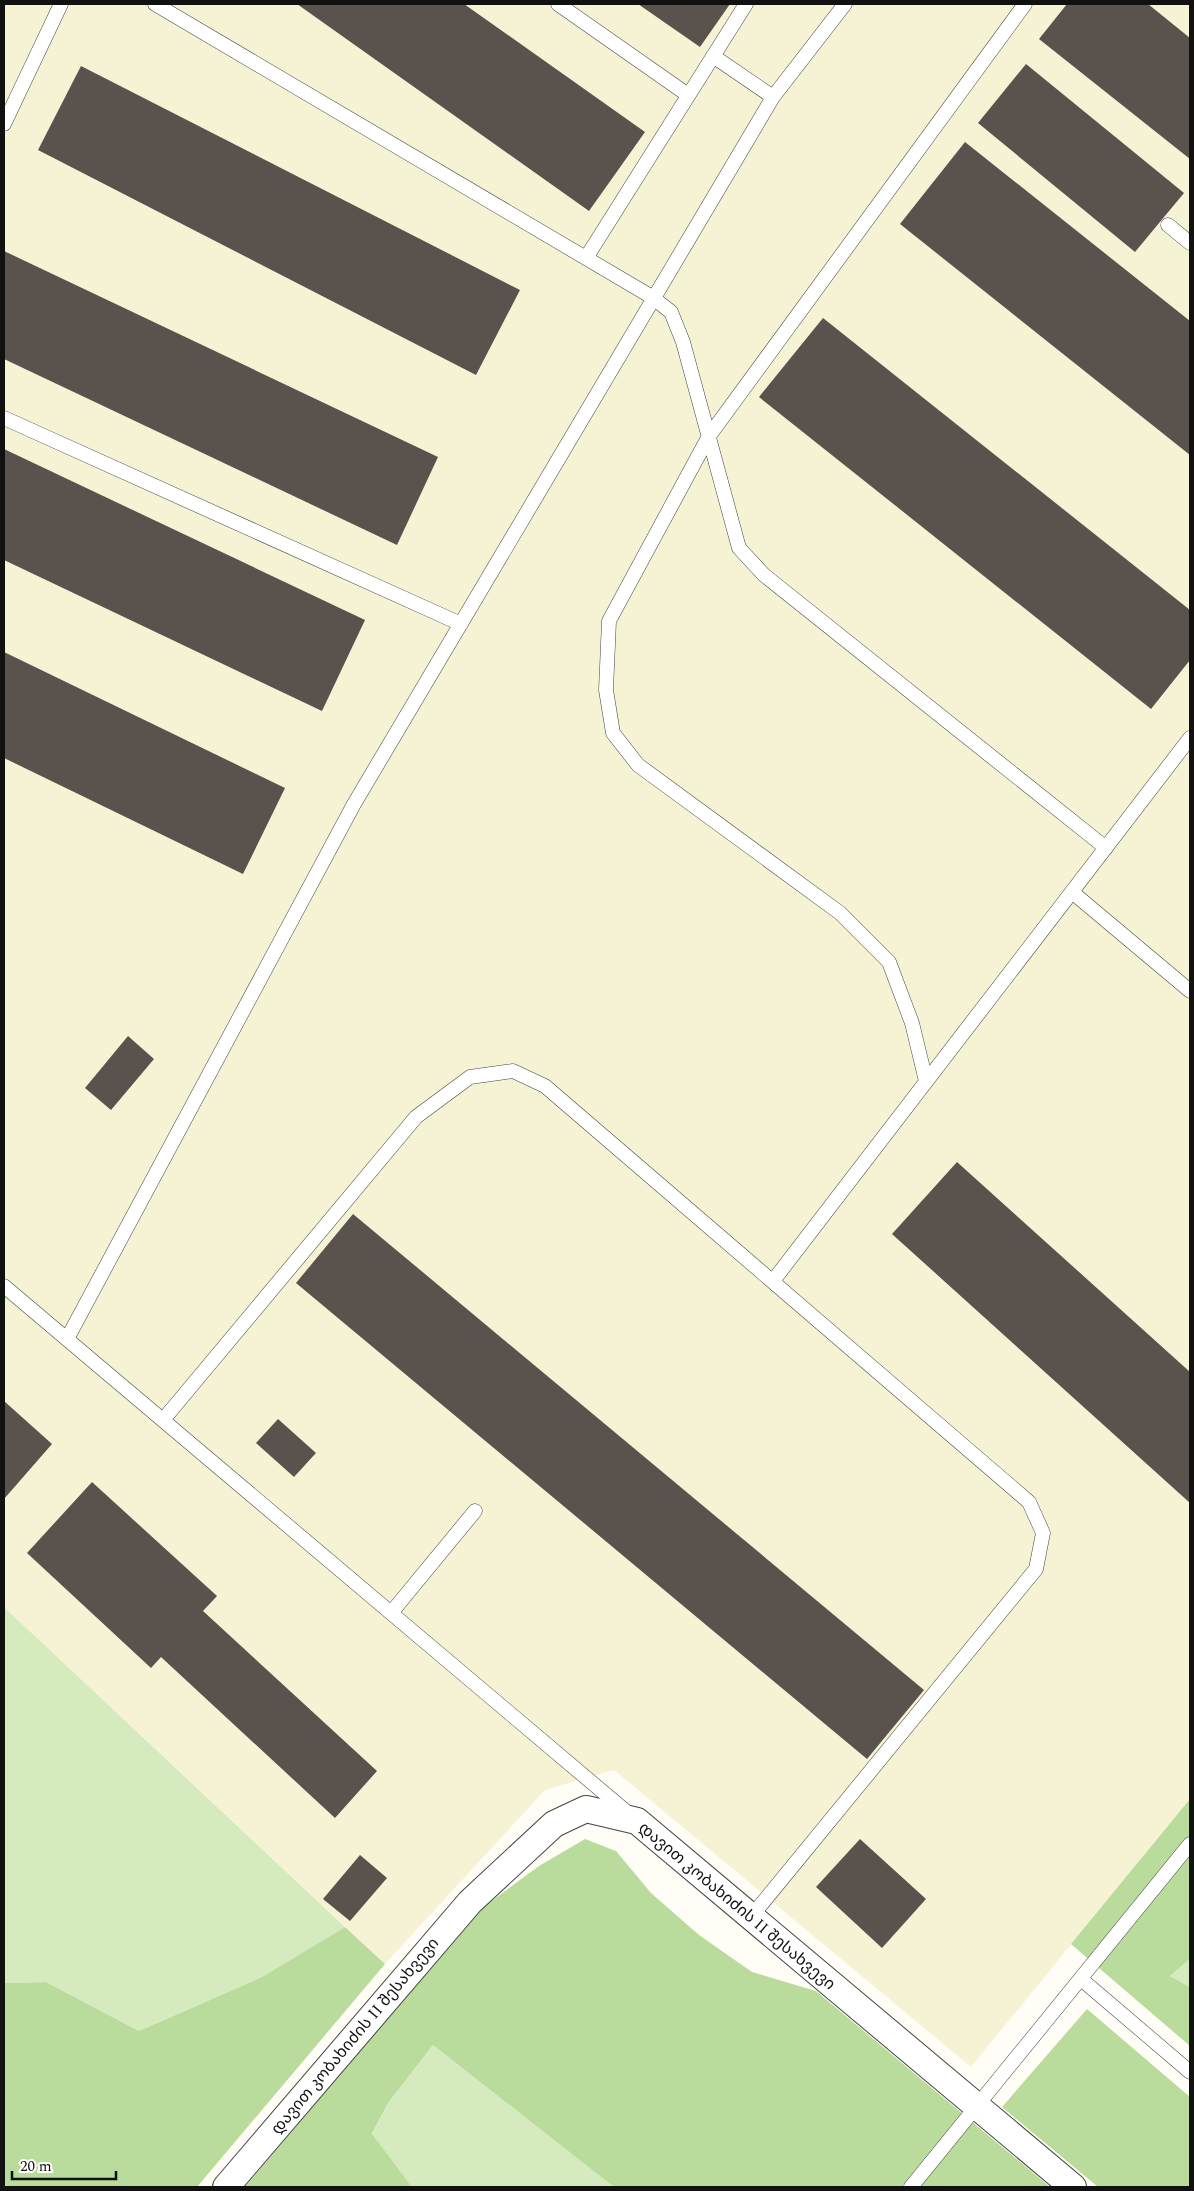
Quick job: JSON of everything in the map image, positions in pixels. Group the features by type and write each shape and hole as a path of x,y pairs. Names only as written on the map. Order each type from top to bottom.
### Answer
{"street":[{"name":"დავით კობახიძის II შესახვევი","path":"226,2187 470,1902 554,1824 586,1809 637,1821 1073,2187"}],"lane":[{"path":"4,124 60,4"},
{"path":"155,4 652,297 671,312 684,342 739,548 764,576 1106,848"},
{"path":"558,4 688,95"},
{"path":"586,258 746,4"},
{"path":"67,1339 354,804 652,297 772,97 845,4"},
{"path":"926,1081 912,1023 889,962 840,913 638,765 613,733 606,690 609,621 709,436 1025,4"},
{"path":"713,56 772,97"},
{"path":"1168,225 1190,244"},
{"path":"4,418 461,624"},
{"path":"773,1281 1190,738"},
{"path":"1072,892 1190,991"},
{"path":"163,1420 416,1117 470,1078 513,1071 545,1086 1029,1502 1043,1534 1036,1569 751,1917"},
{"path":"4,1286 637,1821"},
{"path":"392,1613 475,1511"},
{"path":"911,2187 1190,1844"},
{"path":"1081,1979 1190,2072"}],"shaded area":[{"path":"4,4 1190,4 1190,1799 971,2067 614,1770 545,1790 385,1964 4,1607"}],"green space":[{"path":"4,1607 345,1927 262,1977 139,2031 46,1982 4,1983"},
{"path":"1190,1799 1190,1959 1170,1976 1190,1987 1190,2046 1071,1944"},
{"path":"585,1839 616,1851 651,1893 699,1935 752,1972 816,1991 1050,2187 614,2187 433,2045 388,2103 372,2134 412,2187 245,2187 478,1911 539,1866"},
{"path":"345,1927 385,1964 197,2187 4,2187 4,1983 46,1982 139,2031 262,1977"},
{"path":"1190,1959 1190,1987 1170,1976"},
{"path":"1087,2009 1190,2097 1190,2187 1098,2187 1002,2107"},
{"path":"433,2045 614,2187 412,2187 372,2135 388,2103"}],"building":[{"path":"297,4 464,4 645,132 589,211"},
{"path":"638,4 730,4 700,47"},
{"path":"1067,4 1148,4 1190,38 1190,159 1039,39"},
{"path":"1026,64 1184,193 1135,252 978,123"},
{"path":"81,66 520,290 476,375 38,150"},
{"path":"965,142 1190,321 1190,455 900,224"},
{"path":"4,251 438,457 397,545 4,359"},
{"path":"823,318 1190,610 1190,660 1151,709 759,397"},
{"path":"4,449 365,620 322,711 4,560"},
{"path":"4,652 285,788 243,874 4,758"},
{"path":"128,1036 154,1059 111,1110 85,1088"},
{"path":"957,1162 1190,1372 1190,1503 892,1234"},
{"path":"353,1214 924,1690 867,1759 296,1283"},
{"path":"4,1401 52,1444 4,1499"},
{"path":"278,1419 316,1453 294,1477 256,1443"},
{"path":"92,1482 217,1596 203,1611 377,1771 335,1818 161,1657 151,1668 27,1553"},
{"path":"860,1839 926,1899 882,1948 816,1887"},
{"path":"360,1855 387,1878 350,1921 323,1899"}]}
